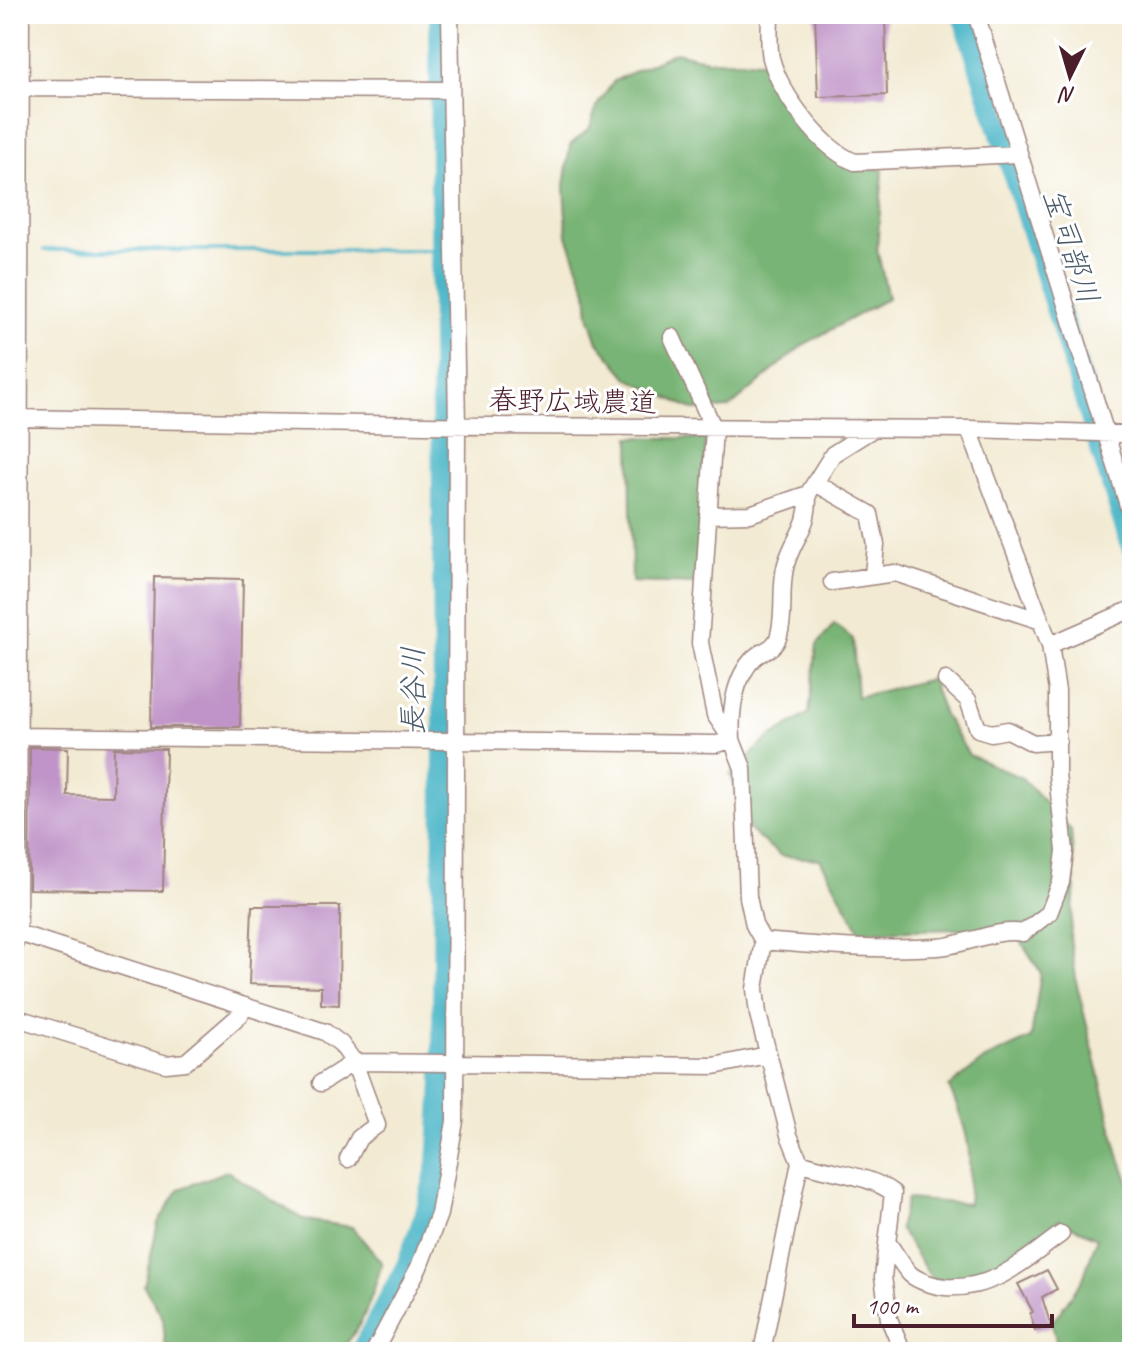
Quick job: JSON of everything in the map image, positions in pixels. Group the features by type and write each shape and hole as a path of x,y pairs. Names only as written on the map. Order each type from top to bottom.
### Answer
{"street":[{"path":"21,14 17,88 16,938 325,1032 341,1044 354,1062 377,1125 359,1138 348,1159"},
{"path":"374,1352 419,1267 439,1214 455,1121 447,1063 448,741 457,426 450,14"},
{"path":"770,14 770,56 783,92 838,155 855,162 1018,154"},
{"path":"976,14 1103,434 1132,518"},
{"path":"17,88 450,90"},
{"path":"672,337 714,429 700,643 715,715 732,740 743,768 748,897 754,925 763,941 755,989 767,1055 800,1162 762,1352"},
{"name":"春野広域農道","path":"17,418 714,429 969,429 1132,434"},
{"path":"732,740 730,719 742,677 755,657 771,649 778,637 786,563 808,518 813,489 833,454 873,429"},
{"path":"763,941 891,949 942,947 1009,931 1023,933 1049,913 1061,882 1065,851 1057,774 1057,691 1050,645 969,429"},
{"path":"708,515 750,514 813,489 870,514 876,545 873,574"},
{"path":"832,582 895,573 1041,621"},
{"path":"1050,645 1132,609"},
{"path":"946,680 968,700 978,729 991,733 1008,730 1033,743 1058,741"},
{"path":"16,736 717,744 732,740"},
{"path":"14,1017 166,1064 186,1062 240,1015 245,1006"},
{"path":"321,1083 354,1062 714,1066 767,1055"},
{"path":"800,1162 843,1176 881,1183 893,1193 883,1277 889,1319 903,1352"},
{"path":"888,1243 912,1276 937,1286 962,1288 983,1285 1009,1271 1061,1234"}],"green space":[{"path":"675,52 708,60 766,61 776,91 858,167 883,170 877,249 888,298 803,345 729,408 694,410 629,379 598,342 589,315 587,291 567,236 564,187 570,145 590,128 596,107 614,81"},
{"path":"630,437 706,439 696,584 632,582"},
{"path":"834,624 853,639 857,697 931,679 944,715 969,755 1022,778 1071,830 1075,888 1070,938 1077,985 1118,1152 1132,1192 1132,1265 1128,1294 1131,1352 1059,1352 1052,1323 1083,1279 1097,1238 1059,1220 985,1279 932,1279 899,1228 907,1199 968,1204 968,1144 949,1087 985,1059 1031,1038 1041,973 1018,936 967,929 860,931 820,859 781,856 750,831 730,774 769,738 809,713 817,645"},
{"path":"227,1171 304,1220 352,1227 382,1263 361,1322 338,1352 166,1352 163,1318 144,1286 158,1223 179,1189"}],"building":[{"path":"815,14 885,14 887,95 818,97"},
{"path":"154,577 243,579 240,727 151,727"},
{"path":"30,747 68,748 67,795 113,796 114,748 166,749 163,891 29,889"},
{"path":"252,906 340,906 339,1005 321,1004 321,987 249,984"},
{"path":"1047,1270 1057,1289 1042,1297 1051,1326 1035,1331 1030,1313 1033,1312 1018,1284"}],"waterway":[{"name":"長谷川","path":"362,1352 408,1266 427,1213 439,1164 444,1083 441,14"},
{"name":"宝司部川","path":"964,14 1132,544"},
{"path":"44,250 440,250"}]}
